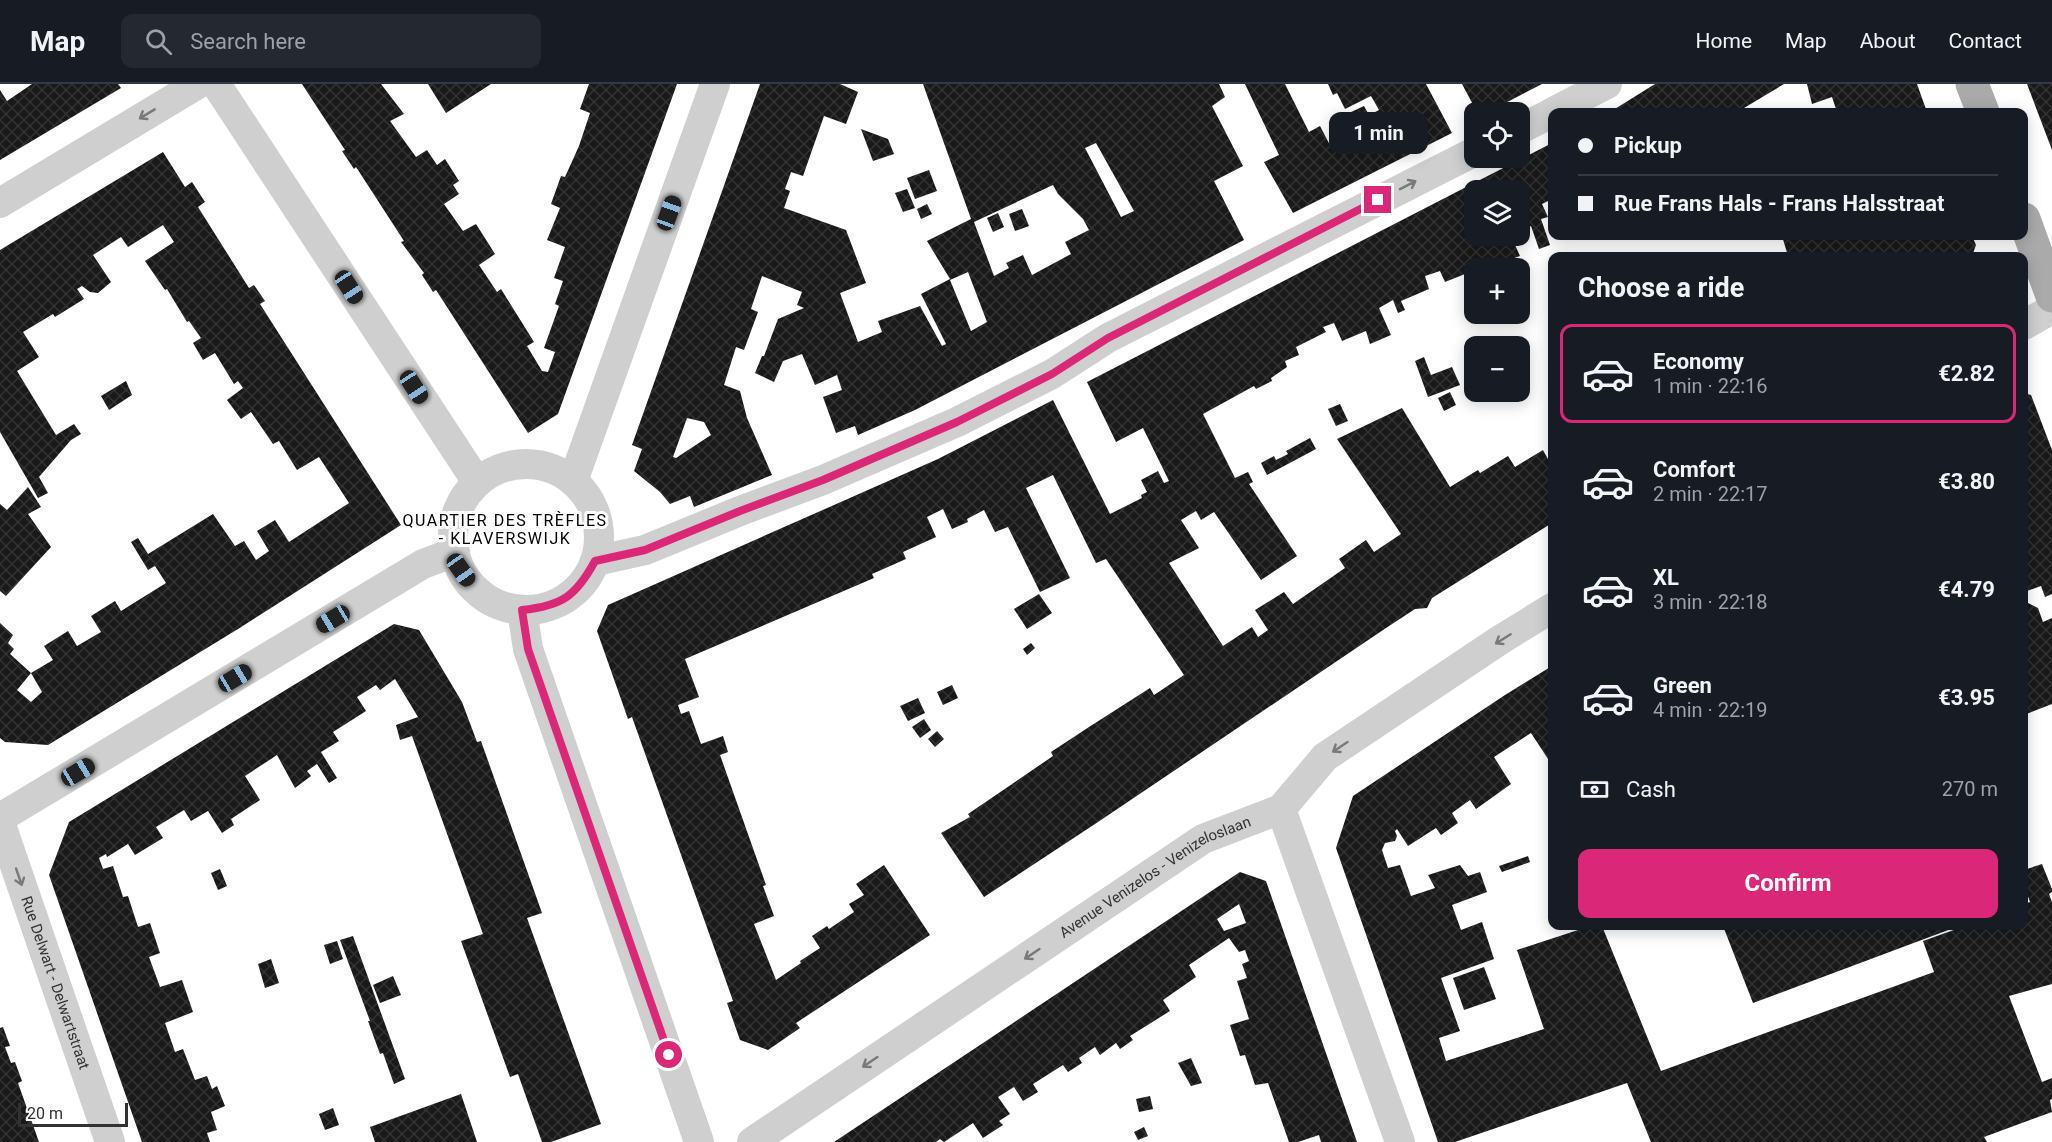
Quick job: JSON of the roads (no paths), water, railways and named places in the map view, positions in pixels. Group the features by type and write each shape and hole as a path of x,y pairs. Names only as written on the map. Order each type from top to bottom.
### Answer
{"main road":[{"path":"1972,84 1981,108"},
{"path":"2028,230 2052,296"}],"street":[{"path":"0,203 198,84"},
{"path":"216,84 477,482"},
{"path":"573,481 714,84"},
{"path":"1562,108 1607,84"},
{"path":"1530,124 1548,115"},
{"path":"595,561 645,550 823,480 957,422 1052,374 1108,338 1464,157"},
{"path":"2028,323 2052,309"},
{"path":"536,464 556,470 573,481 591,503 599,532 595,561 584,582 567,598 545,607 522,610 503,607 486,598 472,586 461,570 454,552 453,533 456,514 465,497 477,482 495,471 515,465 536,464"},
{"path":"0,820 423,564 454,552"},
{"path":"522,610 528,649 699,1142"},
{"name":"Avenue Venizelos - Venizeloslaan","path":"752,1142 1203,839 1281,808 1325,757 1548,610"},
{"path":"1281,808 1400,1142"},
{"name":"Rue Delwart - Delwartstraat","path":"0,820 110,1142"}],"district":[{"name":"QUARTIER DES TRÈFLES - KLAVERSWIJK","path":"505,529"}]}
